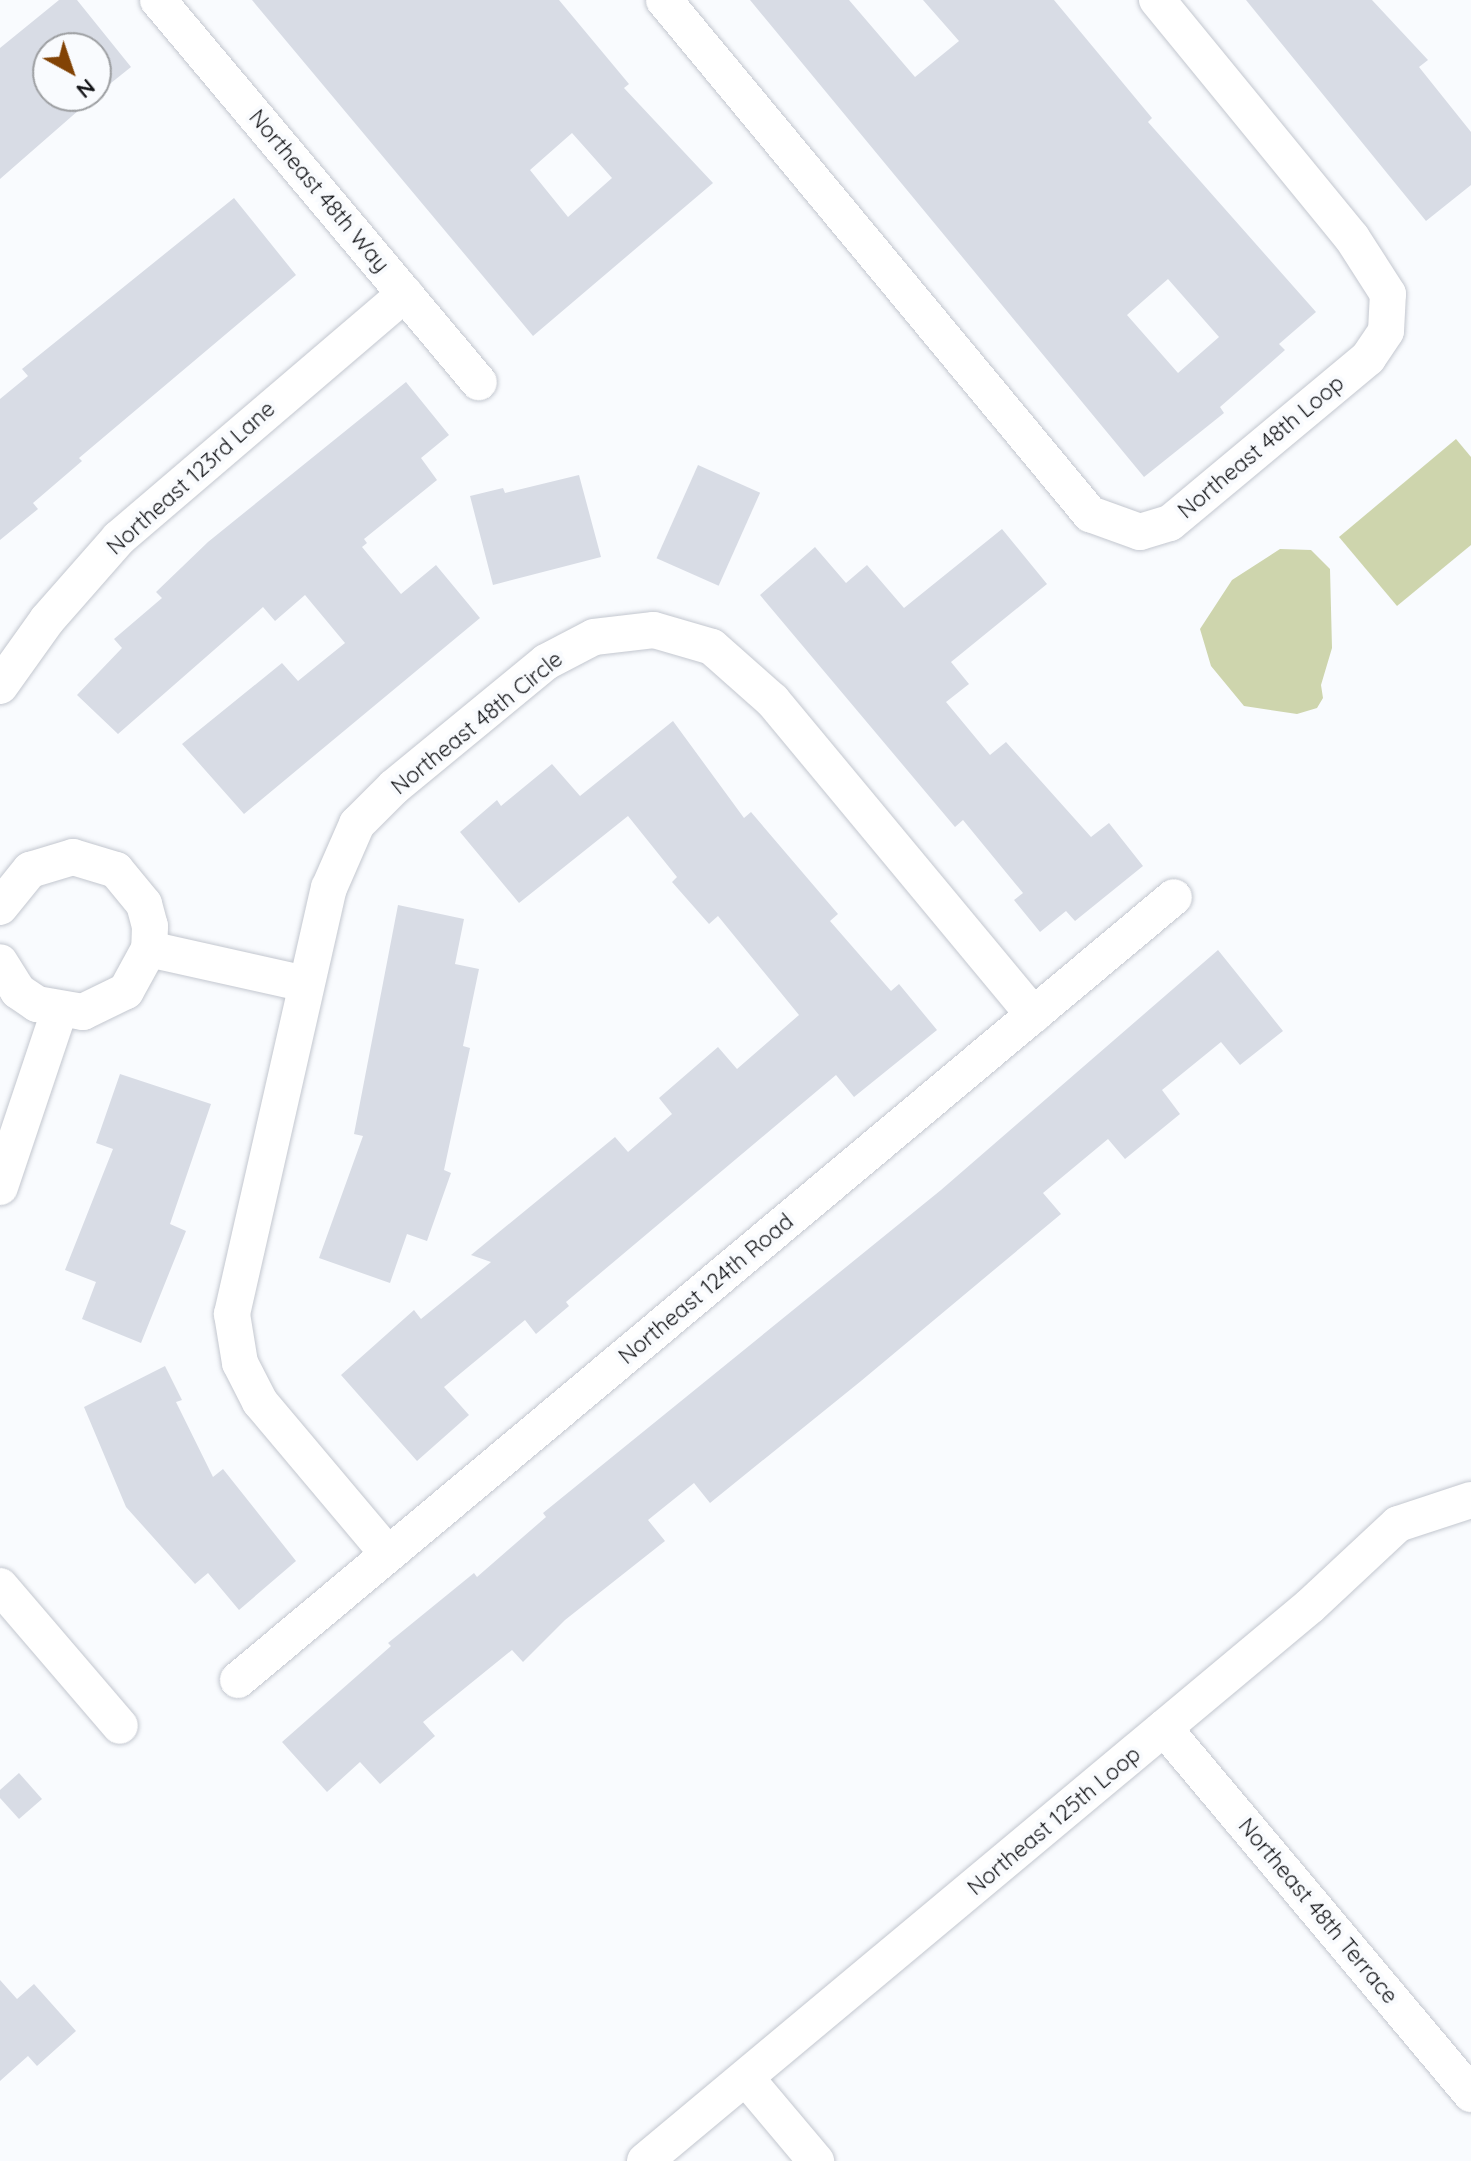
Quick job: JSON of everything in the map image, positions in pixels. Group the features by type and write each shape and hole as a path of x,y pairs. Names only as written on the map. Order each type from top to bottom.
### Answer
{"street":[{"name":"Northeast 48th Way","path":"158,0 479,382"},
{"name":"Northeast 48th Loop","path":"664,0 1090,514 1140,532 1170,523 1368,358 1386,331 1388,294 1352,238 1157,0"},
{"name":"Northeast 123rd Lane","path":"0,686 47,620 119,538 405,294"},
{"name":"Northeast 48th Circle","path":"388,1554 260,1402 240,1363 232,1314 329,888 357,824 394,787 546,662 594,637 654,630 712,647 773,701 1034,1015"},
{"path":"0,962 18,991 59,1012 106,1005 126,991 149,949 144,904 116,870 73,857 30,870 4,889"},
{"name":"Northeast 124th Road","path":"238,1680 1174,897"},
{"path":"149,949 306,984"},
{"path":"0,1187 59,1012"},
{"name":"Northeast 125th Loop","path":"645,2161 1164,1728 1398,1524 1471,1500"},
{"path":"0,1586 120,1726"},
{"name":"Northeast 48th Terrace","path":"1164,1728 1471,2094"},
{"path":"746,2078 816,2161"}],"green space":[{"path":"1456,439 1471,457 1471,545 1397,606 1339,537"},
{"path":"1280,549 1311,550 1330,569 1332,648 1321,685 1323,698 1317,708 1297,714 1244,706 1211,666 1200,629 1232,580"}],"building":[{"path":"59,0 77,0 103,32 32,32 32,112 77,112 0,179 0,48"},
{"path":"252,0 559,0 629,84 624,88 713,183 533,336","holes":["572,133 612,178 568,217 530,170"]},
{"path":"750,0 849,0 915,77 959,41 923,0 1054,0 1152,118 1148,122 1316,312 1279,344 1285,350 1220,407 1224,413 1144,477","holes":["1168,279 1219,337 1178,373 1127,315"]},
{"path":"1246,0 1372,0 1428,60 1419,67 1471,132 1471,185 1426,221"},
{"path":"112,43 131,67 112,82"},
{"path":"234,198 296,275 79,458 82,461 33,503 38,509 0,540 0,399 28,376 22,369"},
{"path":"406,382 449,435 421,458 437,480 364,539 367,543 362,547 401,594 436,565 480,618 244,814 182,744 282,663 298,681 345,643 305,595 275,621 263,607 118,734 77,695 122,648 114,639 162,598 156,592 208,542"},
{"path":"698,465 760,493 719,586 657,558"},
{"path":"579,475 601,557 493,585 470,496 503,488 505,493"},
{"path":"1002,529 1047,584 951,662 969,684 946,702 990,755 1006,742 1091,837 1109,823 1143,866 1075,921 1066,911 1040,932 1014,900 1023,893 963,820 955,827 760,595 815,547 846,583 867,565 904,608"},
{"path":"673,721 744,818 751,812 838,914 830,921 891,991 899,984 937,1030 854,1097 836,1075 566,1302 569,1306 536,1334 525,1320 444,1387 469,1415 417,1461 341,1375 414,1310 421,1319 491,1262 471,1255 615,1137 628,1152 672,1114 659,1098 718,1047 737,1069 799,1015 718,916 709,924 672,882 677,877 628,816 519,903 460,832 497,800 501,806 552,764 580,796"},
{"path":"398,905 464,919 455,964 479,969 463,1046 470,1048 444,1170 451,1173 427,1241 407,1234 390,1283 319,1258 363,1136 354,1134"},
{"path":"1218,950 1283,1031 1240,1065 1221,1042 1162,1090 1180,1114 1125,1159 1108,1139 1043,1193 1061,1214 710,1503 694,1483 648,1520 665,1541 565,1620 523,1662 512,1650 423,1722 435,1736 380,1784 360,1762 327,1792 282,1742 391,1646 388,1643 474,1573 477,1577 546,1517 543,1513 941,1190"},
{"path":"120,1074 211,1104 170,1224 186,1231 141,1343 82,1319 96,1282 65,1270 113,1149 96,1143"},
{"path":"165,1366 182,1400 176,1402 213,1477 223,1469 296,1561 239,1610 208,1573 195,1584 126,1507 84,1407"},
{"path":"19,1773 42,1799 19,1819 0,1798 0,1790"},
{"path":"0,1980 17,1999 34,1984 76,2031 37,2066 28,2056 0,2081"}]}
